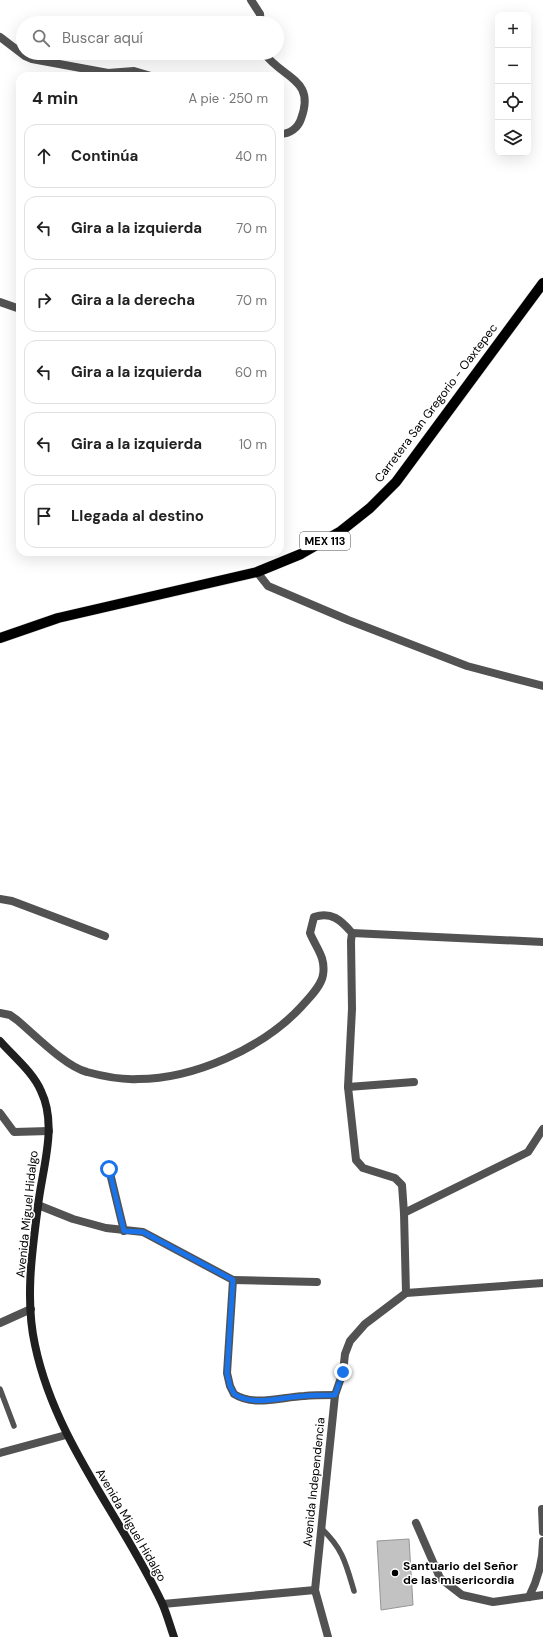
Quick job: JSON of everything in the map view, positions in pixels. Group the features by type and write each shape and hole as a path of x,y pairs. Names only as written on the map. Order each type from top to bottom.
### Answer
{"main road":[{"name":"Carretera San Gregorio - Oaxtepec","path":"0,638 58,618 257,572 301,554 341,531 370,508 396,482 543,283"},
{"name":"Avenida Miguel Hidalgo","path":"0,1041 37,1083 47,1107 49,1131 33,1245 31,1309 35,1345 46,1382 66,1435 163,1604 174,1637"}],"street":[{"path":"252,0 260,16"},
{"path":"0,37 16,49"},
{"path":"37,60 103,72"},
{"path":"269,60 298,83 305,94 306,106 299,123 290,131 284,133"},
{"path":"117,72 134,70 140,72"},
{"path":"0,302 16,308"},
{"path":"257,572 268,586 348,620 467,666 543,686"},
{"path":"0,899 12,901 105,936"},
{"path":"0,1012 10,1015 17,1020 74,1068 93,1074 137,1080 169,1076 212,1064 250,1046 291,1018 305,1002 323,974 322,955 310,933 314,917 330,915 343,922 352,933 352,1009 348,1087 356,1160 363,1168 395,1178 402,1185 406,1293 543,1283"},
{"path":"352,933 543,942"},
{"path":"348,1087 414,1082"},
{"path":"0,1113 14,1132 49,1131"},
{"path":"404,1213 528,1152 543,1130"},
{"path":"109,1169 124,1231"},
{"path":"38,1205 73,1219 106,1228 143,1232 233,1280 317,1282"},
{"path":"233,1280 227,1373 230,1386 234,1394 250,1400 262,1401 304,1396 335,1395"},
{"name":"Avenida Independencia","path":"328,1637 315,1590 335,1395 343,1372 345,1354 350,1341 365,1324 406,1293"},
{"path":"0,1323 31,1309"},
{"path":"0,1453 66,1435"},
{"path":"542,1509 543,1532"},
{"path":"416,1523 440,1578 456,1592 475,1599 493,1602 543,1595"},
{"path":"529,1597 536,1584 543,1558 543,1542"},
{"path":"163,1604 315,1590"}],"lane":[{"path":"0,1389 14,1426"},
{"path":"322,1529 332,1538 342,1553 354,1591"}],"building":[{"name":"Santuario del Señor de las misericordia","path":"409,1539 413,1605 381,1610 377,1541"}],"place":[{"name":"Santuario del Señor de las misericordia","path":"395,1573"}],"route":[{"path":"109,1169 124,1231 143,1232 233,1280 227,1373 230,1386 234,1394 240,1398 262,1401 304,1396 335,1395 343,1372"}]}
